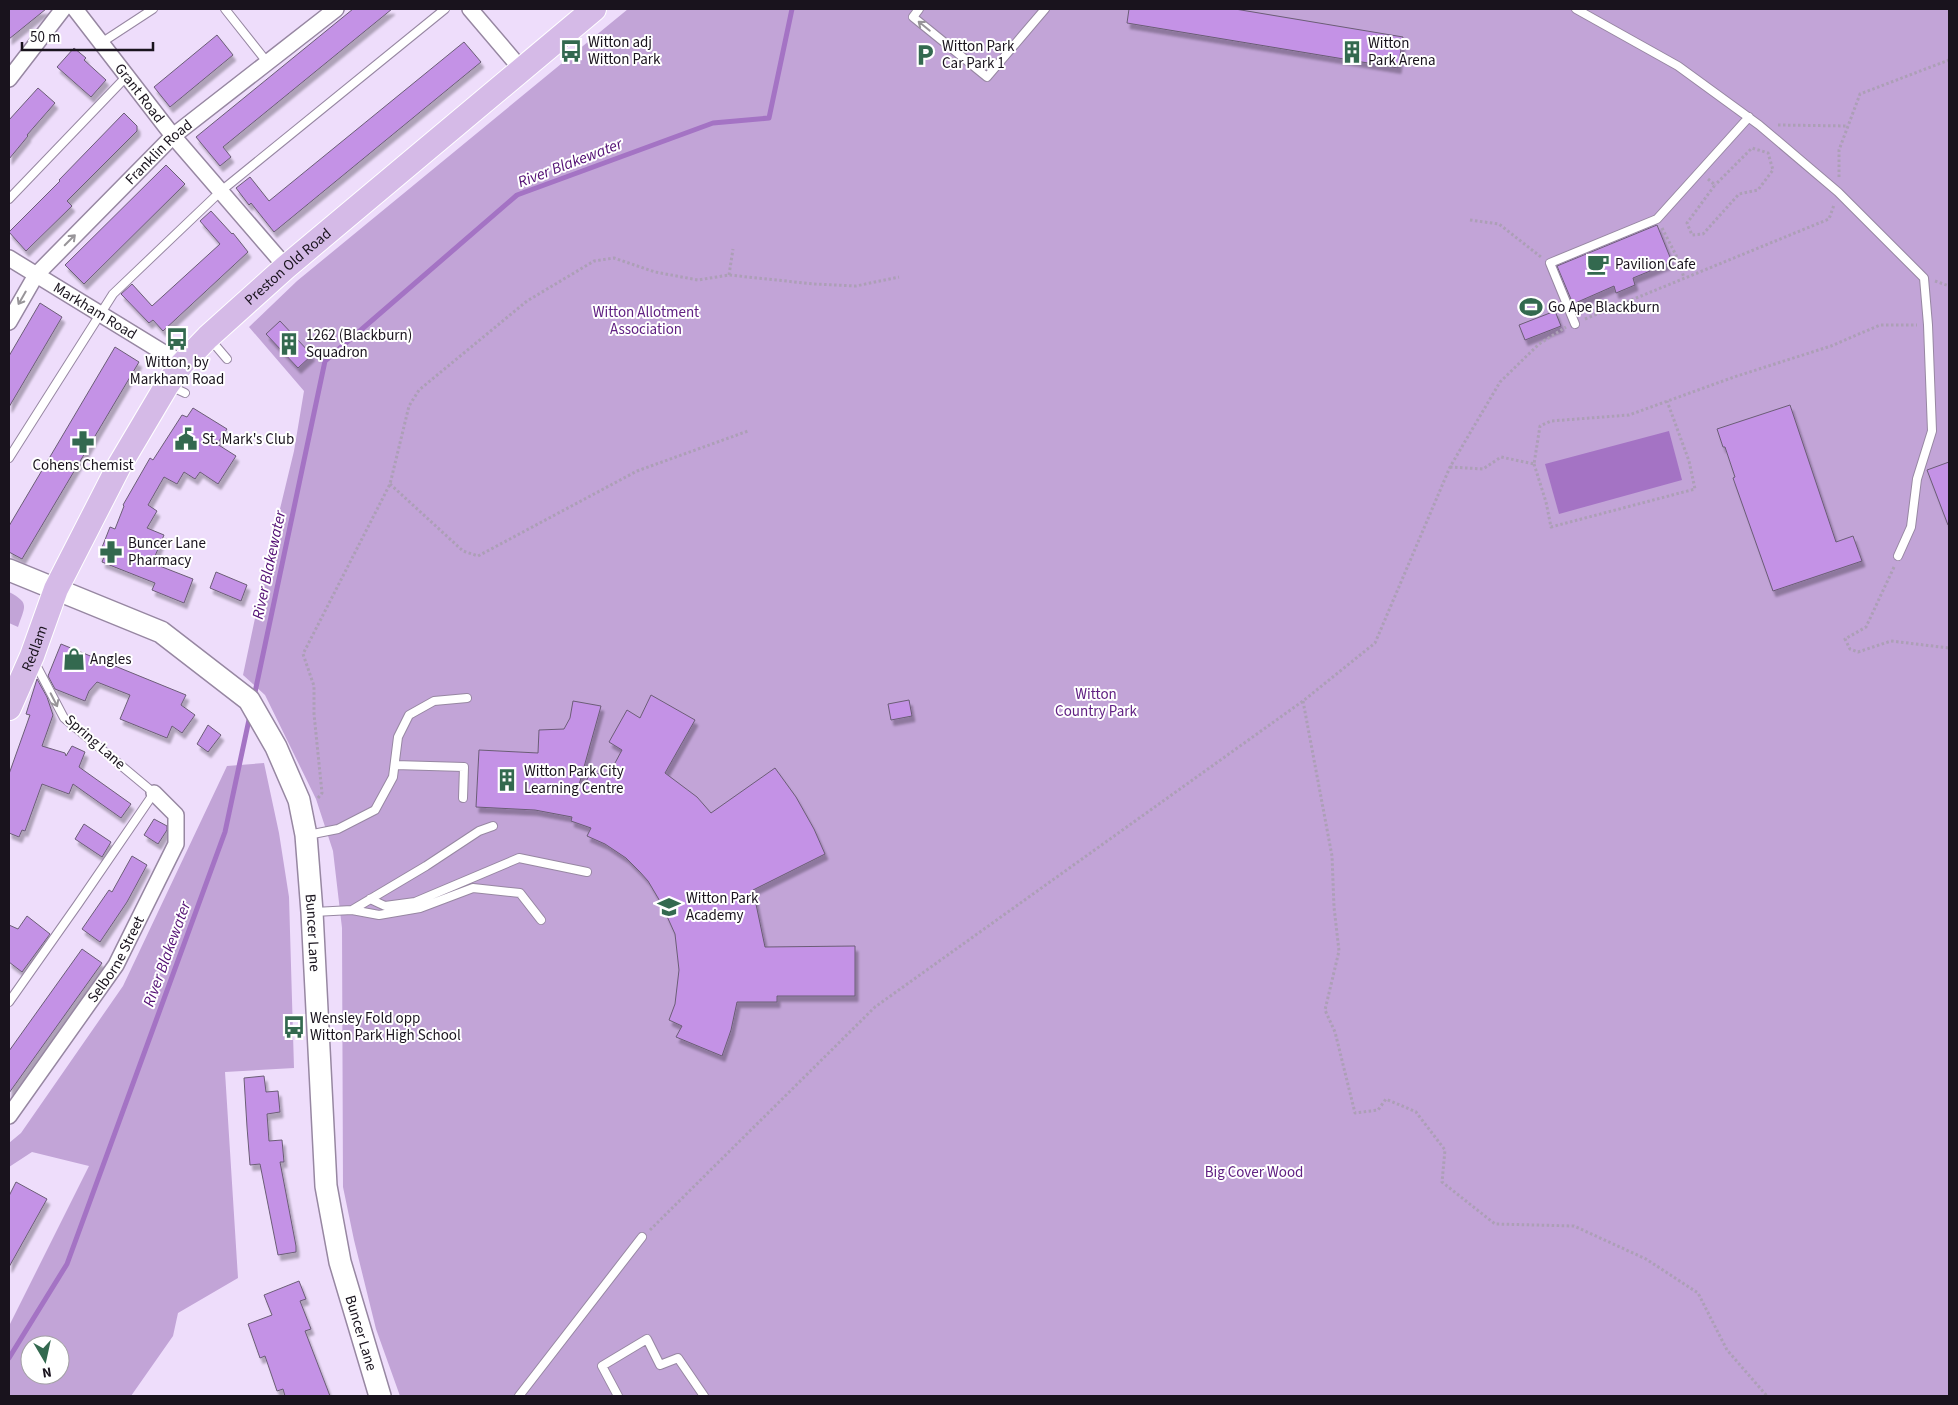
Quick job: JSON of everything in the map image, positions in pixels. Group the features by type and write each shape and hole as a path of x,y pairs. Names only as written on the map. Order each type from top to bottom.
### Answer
{"main road":[{"name":"Preston Old Road","path":"56,589 119,466 176,389 182,364 208,337 286,267 594,9"},
{"path":"9,570 56,589"},
{"name":"Redlam","path":"9,708 32,656 56,589"},
{"name":"Buncer Lane","path":"56,589 161,632 249,700 276,747 298,800 304,825 312,912 326,1186 340,1262 380,1396"}],"street":[{"path":"9,79 63,9"},
{"name":"Grant Road","path":"75,9 173,136 286,267"},
{"name":"Franklin Road","path":"9,322 36,275 173,136 336,9"},
{"path":"470,9 522,70"},
{"name":"Markham Road","path":"9,258 182,364"},
{"name":"Selborne Street","path":"9,1116 116,965 176,844 176,815 154,793"}],"lane":[{"path":"101,43 153,9"},
{"path":"225,9 267,62"},
{"path":"9,458 113,294 221,191 445,9"},
{"path":"919,9 913,17 987,77 1045,9"},
{"path":"1576,9 1678,66 1749,117 1838,192 1924,278 1928,325 1932,431 1917,479 1911,526 1898,556"},
{"path":"9,199 127,76"},
{"path":"1575,324 1550,263 1657,218 1749,117"},
{"path":"208,337 227,359"},
{"name":"Spring Lane","path":"32,656 64,718 154,793"},
{"path":"304,825 338,829 375,810 393,777 398,737 408,715 434,701 467,698"},
{"path":"395,766 464,767 463,798"},
{"path":"9,1002 154,793"},
{"path":"352,910 480,831 493,826"},
{"path":"370,899 385,906 415,902 519,858 587,872"},
{"path":"312,912 352,910 379,915 420,908 473,888 520,892 541,920"},
{"path":"519,1396 642,1237"},
{"path":"618,1396 602,1366 648,1339 660,1365 678,1358 704,1396"}],"path":[{"path":"642,1237 875,1007 1303,701 1375,643 1450,468 1500,382 1539,344 1575,324 1829,219 1838,192 1839,150 1860,94 1949,60"},
{"path":"1759,125 1847,126"},
{"path":"1752,148 1768,153 1773,170 1758,190 1739,194 1703,234 1692,235 1687,222 1715,184 1752,148"},
{"path":"1700,172 1715,184"},
{"path":"1657,218 1679,261 1684,278"},
{"path":"1470,220 1499,224 1550,263"},
{"path":"729,275 734,249"},
{"path":"304,825 322,793 314,714 314,686 302,654 390,484 409,406 418,390 527,301 594,261 614,258 655,272 698,280 729,275 814,284 856,286 898,277"},
{"path":"1667,401 1689,461 1695,489 1551,527 1546,502 1534,464 1540,426 1551,422 1629,415 1667,401 1831,346 1880,325 1928,325"},
{"path":"390,484 463,551 478,556 637,472 748,431"},
{"path":"1450,468 1483,469 1501,457 1534,464"},
{"path":"1898,556 1882,596 1866,627 1845,639 1850,649 1858,652 1891,641 1949,648"},
{"path":"1303,701 1332,856 1334,907 1339,951 1325,1010 1335,1032 1355,1113 1378,1110 1386,1098 1416,1112 1445,1150 1442,1182 1495,1224 1574,1226 1646,1258 1698,1293 1727,1350 1767,1396"}],"green space":[{"name":"Witton Country Park","path":"628,9 1949,9 1949,1396 400,1396 376,1329 343,1187 342,928 333,851 316,799 265,695 243,675 265,571 294,451 304,391 249,327 297,281"},
{"path":"9,592 23,602 24,610 18,627 9,623"},
{"path":"264,763 279,833 289,897 294,1068 225,1072 238,1278 178,1313 173,1336 131,1396 9,1396 9,1326 89,1166 32,1152 9,1167 9,1143 21,1133 123,986 227,766"}],"shaded area":[{"path":"1669,431 1682,480 1559,514 1545,464"}],"building":[{"path":"9,9 46,9 9,39"},
{"path":"353,9 392,9 223,147 231,157 220,166 196,137"},
{"name":"Witton Park Arena","path":"1129,9 1235,9 1403,37 1398,68 1127,23"},
{"path":"217,35 233,55 170,107 154,87"},
{"path":"464,42 481,62 274,232 251,203 249,205 236,188 250,177 269,201"},
{"path":"74,48 106,80 91,97 57,67"},
{"path":"38,88 55,103 9,159 9,120"},
{"path":"124,113 137,126 137,131 67,201 72,206 26,251 9,232"},
{"path":"166,165 185,184 84,284 65,265"},
{"path":"211,211 233,233 248,252 163,331 153,320 149,323 121,294 132,284 152,306 220,244 200,221"},
{"name":"Pavilion Cafe","path":"1657,225 1672,262 1633,278 1635,285 1616,293 1614,286 1573,304 1557,266"},
{"path":"40,303 62,317 9,407 9,356"},
{"path":"1555,311 1561,326 1525,340 1519,325"},
{"name":"1262 (Blackburn) Squadron","path":"280,321 312,355 298,368 266,334"},
{"path":"115,347 139,362 22,559 9,552 9,526"},
{"path":"1790,405 1836,542 1853,536 1862,561 1773,591 1733,478 1735,477 1725,447 1723,447 1717,429"},
{"path":"193,408 227,429 217,444 236,456 218,484 200,472 195,479 184,472 177,484 164,477 148,505 157,511 147,528 164,535 152,563 193,579 184,603 152,590 155,583 102,562 104,557 99,555 110,527 115,529 123,505 150,458 153,460 182,415 187,417"},
{"path":"1949,462 1949,525 1948,525 1927,470"},
{"path":"216,572 247,585 241,601 210,588"},
{"path":"61,644 186,695 181,705 195,715 182,733 172,726 167,738 120,719 130,695 97,682 89,691 85,701 55,689 48,676"},
{"path":"37,679 47,697 53,715 42,746 65,753 66,756 72,746 85,752 79,767 131,804 121,818 73,784 69,794 42,784 25,831 22,830 19,837 9,833 9,774 30,715 26,714"},
{"name":"Witton Park Academy","path":"651,695 695,720 665,773 697,797 711,813 775,768 796,797 814,829 825,854 753,890 765,947 855,946 855,996 777,996 777,1002 737,1002 731,1030 722,1056 676,1037 682,1026 669,1020 675,1004 679,970 675,934 661,903 648,881 640,872 626,858 605,844 587,836 591,828 571,821 572,817 535,810 476,807 479,750 538,753 539,730 564,729 570,718 573,701 601,706 579,785 583,787 591,772 608,776 622,750 609,742 627,710 640,718"},
{"path":"909,700 912,716 891,720 888,704"},
{"path":"208,725 221,735 208,752 197,744"},
{"path":"154,819 167,826 167,830 158,844 144,835"},
{"path":"84,824 111,842 102,857 75,839"},
{"path":"132,856 147,865 127,902 100,942 82,929 109,890 112,892"},
{"path":"27,916 50,934 22,972 9,962 9,925 18,929"},
{"path":"82,949 102,963 9,1093 9,1051"},
{"path":"264,1076 266,1092 278,1091 280,1112 267,1114 269,1141 282,1140 284,1162 280,1162 296,1246 296,1252 278,1255 260,1164 250,1165 247,1127 244,1078"},
{"path":"16,1182 47,1199 9,1267 9,1196"},
{"path":"299,1281 306,1299 300,1301 311,1329 305,1331 330,1396 285,1396 283,1389 277,1391 265,1356 260,1358 248,1324 272,1315 264,1295"}],"waterway":[{"name":"River Blakewater","path":"254,697 325,361 517,195 713,123 769,118 792,9"},
{"name":"River Blakewater","path":"9,1358 67,1264 225,832 250,715"}],"place":[{"name":"Witton adj Witton Park","path":"571,51"},
{"name":"Witton Park Arena","path":"1352,52"},
{"name":"Witton Park Car Park 1","path":"925,55"},
{"name":"Pavilion Cafe","path":"1598,264"},
{"name":"Go Ape Blackburn","path":"1531,307"},
{"name":"Witton, by Markham Road","path":"177,339"},
{"name":"1262 (Blackburn) Squadron","path":"289,344"},
{"name":"St. Mark's Club","path":"186,439"},
{"name":"Cohens Chemist","path":"83,442"},
{"name":"Buncer Lane Pharmacy","path":"111,552"},
{"name":"Angles","path":"74,659"},
{"name":"Witton Park City Learning Centre","path":"507,780"},
{"name":"Witton Park Academy","path":"669,907"},
{"name":"Wensley Fold opp Witton Park High School","path":"294,1027"}],"park label":[{"name":"Witton Allotment Association","path":"646,320"},
{"name":"Big Cover Wood","path":"1254,1172"}]}
